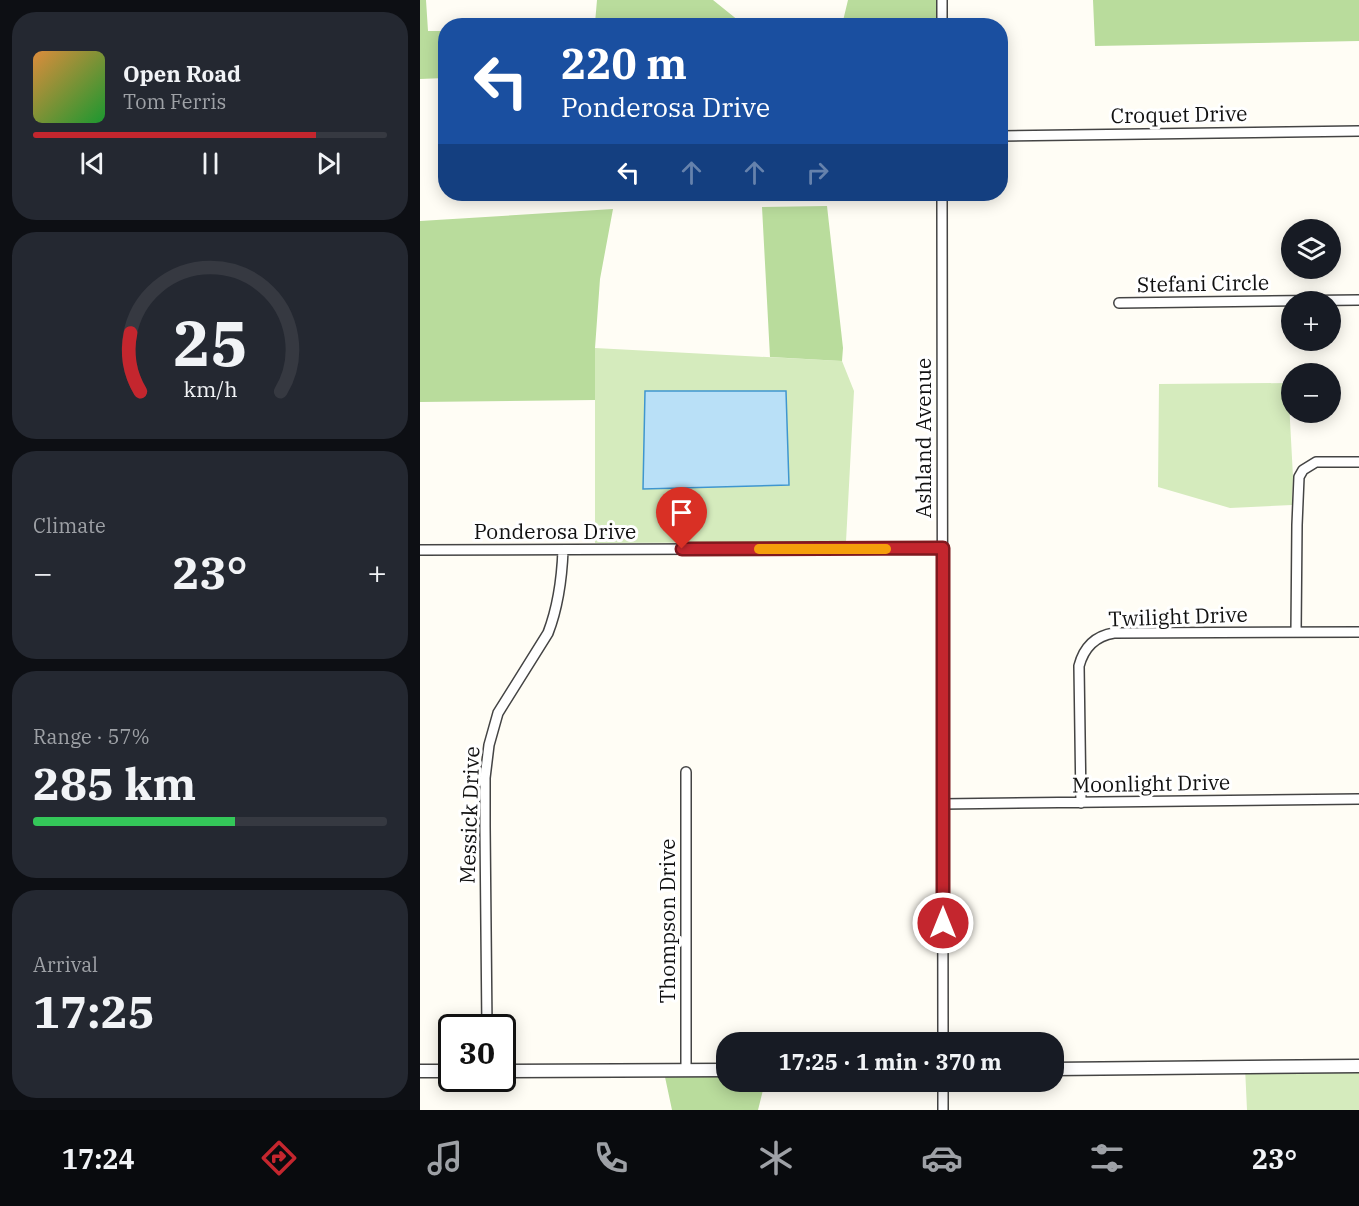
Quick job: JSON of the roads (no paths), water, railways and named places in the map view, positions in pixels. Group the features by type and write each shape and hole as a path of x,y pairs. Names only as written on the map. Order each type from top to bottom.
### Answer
{"street":[{"path":"942,0 942,18"},
{"name":"Croquet Drive","path":"1008,136 1359,131"},
{"name":"Ashland Avenue","path":"942,201 943,1032"},
{"name":"Stefani Circle","path":"1119,303 1359,300"},
{"path":"1296,632 1299,477 1303,470 1316,462 1359,462"},
{"name":"Ponderosa Drive","path":"420,550 943,548"},
{"name":"Messick Drive","path":"487,1014 485,778 489,745 498,713 548,633 555,609 563,550"},
{"name":"Twilight Drive","path":"1081,803 1079,666 1082,655 1096,639 1114,633 1359,632"},
{"name":"Thompson Drive","path":"686,772 686,1070"},
{"name":"Moonlight Drive","path":"942,804 1359,799"},
{"path":"1064,1069 1359,1066"},
{"path":"516,1071 716,1070"},
{"path":"420,1071 438,1071"},
{"path":"943,1110 944,1092"}],"water":[{"path":"645,391 786,391 789,485 643,489"}]}
